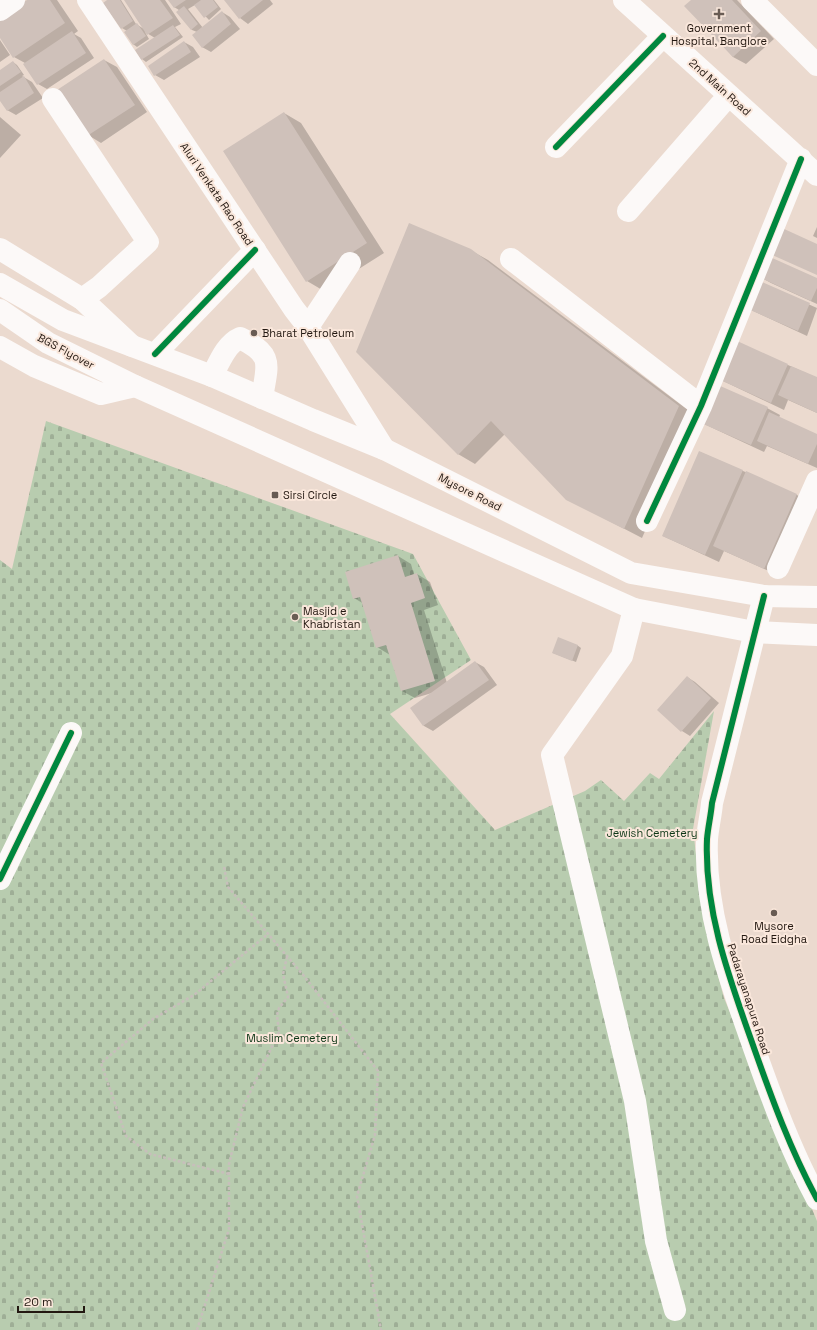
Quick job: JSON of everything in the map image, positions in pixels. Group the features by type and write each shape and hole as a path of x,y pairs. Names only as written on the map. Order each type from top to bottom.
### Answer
{"main road":[{"path":"0,10 14,0"},
{"name":"Aluri Venkata Rao Road","path":"88,0 308,327 384,448"},
{"name":"2nd Main Road","path":"624,0 817,174"},
{"path":"752,0 817,65"},
{"path":"556,146 663,36"},
{"path":"628,211 729,95"},
{"path":"53,99 148,242 99,287 82,299"},
{"path":"646,521 701,406 801,159"},
{"path":"0,249 82,299 132,346"},
{"path":"155,354 255,250"},
{"path":"511,259 701,406"},
{"path":"308,327 350,263"},
{"path":"0,284 63,320 132,346"},
{"name":"BGS Flyover","path":"0,310 48,343 135,386"},
{"path":"212,376 226,350 234,341 240,338 254,345 263,353 267,363 262,398"},
{"name":"Mysore Road","path":"132,346 212,376 384,448 631,573 764,596 817,597"},
{"path":"0,347 34,366 101,394 135,386 634,609 754,632 817,635"},
{"path":"778,568 817,481"},
{"name":"Padarayanapura Road","path":"764,596 712,803 708,838 709,883 713,916 724,962 768,1088 804,1175 817,1199"},
{"path":"634,609 622,656 552,755 636,1101 656,1241 675,1310"},
{"path":"0,880 71,733"}],"path":[{"path":"224,867 228,887 287,956 378,1071 375,1135 357,1196 381,1330"},
{"path":"229,1174 150,1154 126,1136 101,1063 153,1019 194,995 268,934"},
{"path":"197,1330 229,1229 229,1164 243,1107 278,1032 278,1008 288,997 283,974 287,956"}],"green space":[{"name":"Muslim Cemetery","path":"46,421 413,554 471,660 390,714 495,830 585,791 601,780 624,801 650,773 659,779 714,711 693,829 704,923 724,998 817,1221 817,1330 0,1330 0,560 12,569"}],"building":[{"path":"27,0 50,0 65,23 13,58 0,38 0,18"},
{"path":"107,0 120,0 133,21 121,29 103,3"},
{"path":"124,0 160,0 173,18 147,35"},
{"path":"168,0 186,0 174,8"},
{"path":"201,0 213,0 218,7 204,18 194,5"},
{"path":"224,0 263,0 239,19"},
{"path":"691,0 732,0 761,31 733,57 684,6"},
{"path":"184,6 198,24 191,30 176,12"},
{"path":"222,11 231,24 202,48 192,35"},
{"path":"137,23 146,36 133,45 124,32"},
{"path":"173,25 180,35 141,60 135,50"},
{"path":"72,31 86,53 37,85 23,64"},
{"path":"184,41 191,52 154,76 148,66"},
{"path":"104,59 135,105 87,136 57,90"},
{"path":"13,61 21,72 0,86 0,70"},
{"path":"24,76 34,93 7,111 0,101 0,92"},
{"path":"284,112 367,243 306,282 223,151"},
{"path":"409,223 471,249 679,406 624,529 566,500 491,421 458,455 356,352"},
{"path":"782,228 817,244 817,275 770,254"},
{"path":"770,257 817,278 817,288 811,301 761,278"},
{"path":"760,281 810,303 798,331 748,309"},
{"path":"735,340 788,364 771,403 718,379"},
{"path":"791,366 817,377 817,413 778,395"},
{"path":"718,385 768,407 751,445 701,423"},
{"path":"769,412 817,434 817,444 808,464 757,441"},
{"path":"699,451 743,470 705,555 662,536"},
{"path":"746,471 797,494 764,569 713,546"},
{"path":"398,555 405,577 417,573 425,598 411,603 435,681 401,691 386,645 376,648 360,597 353,599 345,572"},
{"path":"558,637 578,645 572,661 552,653"},
{"path":"475,661 489,680 423,726 410,708"},
{"path":"687,676 711,698 681,732 657,710"}],"cycle path":[{"path":"556,147 663,36"},
{"path":"647,521 701,406 801,159"},
{"path":"155,354 255,250"},
{"path":"764,596 712,803 707,839 707,866 714,919 720,945 736,997 782,1125 817,1199"},
{"path":"0,879 71,733"}],"place":[{"name":"Government Hospital, Banglore","path":"719,14"},
{"name":"Bharat Petroleum","path":"254,333"},
{"name":"Sirsi Circle","path":"275,495"},
{"name":"Masjid e Khabristan","path":"295,617"},
{"name":"Mysore Road Eidgha","path":"774,913"}],"park label":[{"name":"Jewish Cemetery","path":"652,833"}]}
